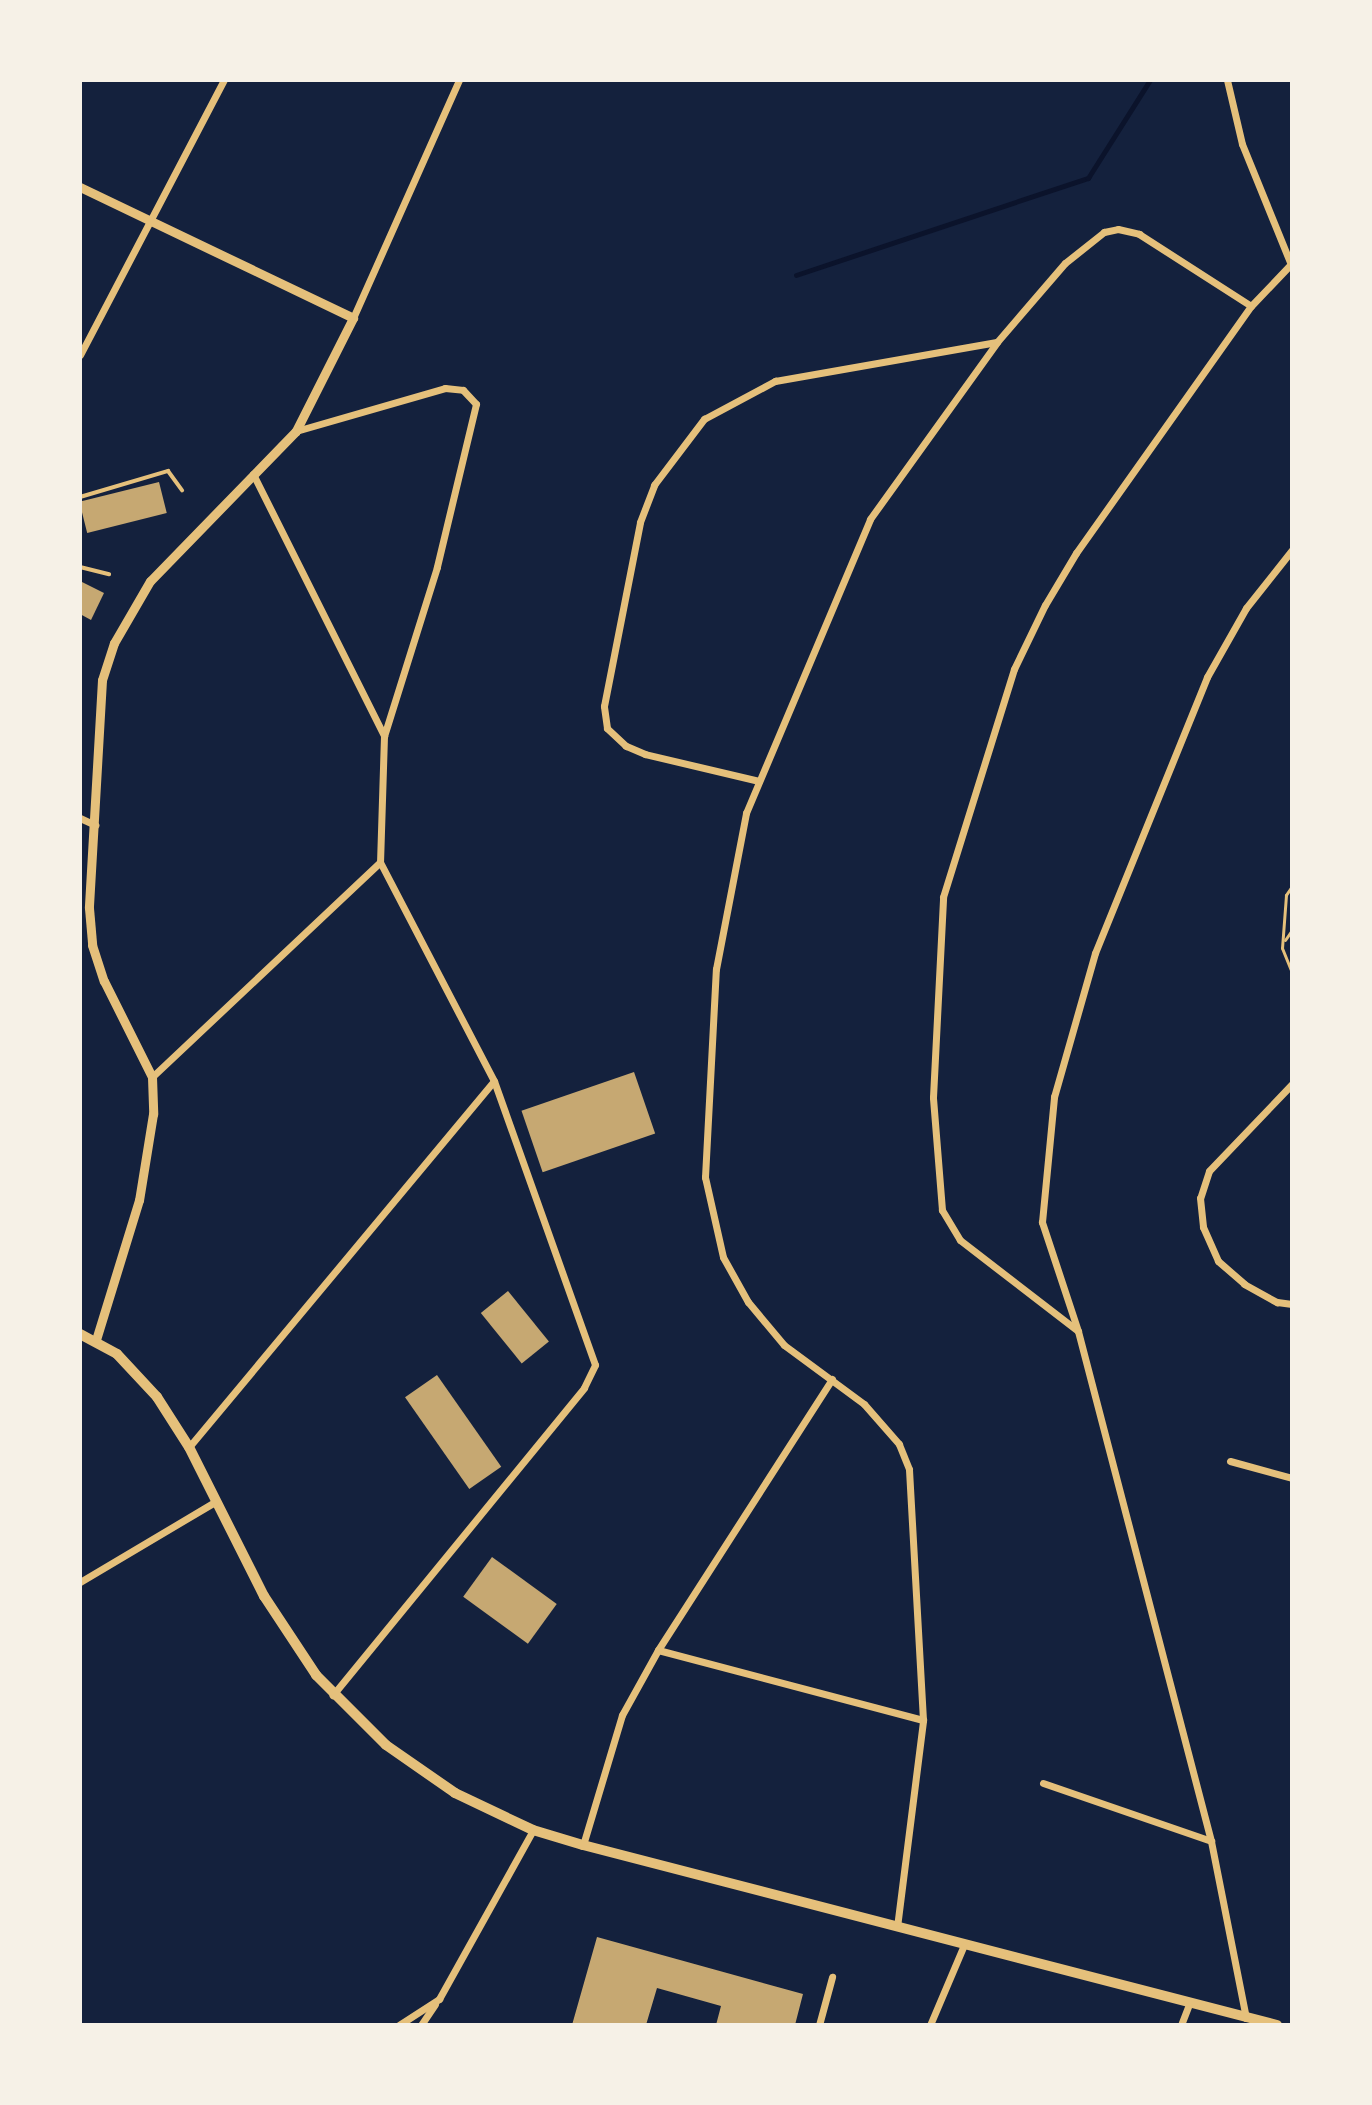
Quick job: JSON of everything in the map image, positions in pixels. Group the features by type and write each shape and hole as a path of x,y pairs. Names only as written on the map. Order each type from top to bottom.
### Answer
{"main road":[{"path":"80,1334 96,1340 140,1376 189,1447 213,1503 294,1646 333,1695 421,1772 533,1830 583,1845 1277,2025"}],"street":[{"path":"80,355 224,80"},
{"path":"96,1340 139,1200 153,1114 152,1077 104,981 92,945 89,908 102,680 114,643 150,581 296,431 353,318 459,80"},
{"path":"1078,1331 960,1240 942,1210 933,1097 943,897 1014,669 1045,605 1076,553 1251,306 1291,266 1242,144 1227,80"},
{"path":"80,187 353,318"},
{"path":"897,1927 923,1720 909,1469 885,1425 832,1379 784,1345 748,1302 723,1257 705,1177 716,969 746,813 870,519 997,342 1065,263 1104,232 1118,229 1139,234 1251,306"},
{"path":"759,781 645,754 626,746 607,728 604,706 640,522 654,485 704,419 735,398 775,381 997,342"},
{"path":"296,431 445,388 463,390 476,404 437,567 384,736 380,862 494,1081 595,1365 584,1388 333,1695"},
{"path":"253,473 384,736"},
{"path":"1246,2018 1211,1841 1078,1331 1042,1222 1054,1097 1095,953 1158,788 1207,677 1246,608 1292,550"},
{"path":"80,818 95,825"},
{"path":"152,1077 380,862"},
{"path":"189,1447 494,1081"},
{"path":"1292,1084 1209,1171 1200,1198 1203,1227 1218,1261 1244,1284 1277,1302 1292,1304"},
{"path":"583,1845 604,1761 658,1650 832,1379"},
{"path":"1230,1461 1292,1478"},
{"path":"80,1582 213,1503"},
{"path":"658,1650 923,1720"},
{"path":"1043,1783 1211,1841"},
{"path":"421,2025 439,1999 533,1830"},
{"path":"930,2025 964,1945"},
{"path":"819,2025 832,1977"},
{"path":"399,2025 439,1999"},
{"path":"1181,2025 1190,2002"}],"lane":[{"path":"80,497 168,471 182,490"},
{"path":"80,567 109,574"}],"path":[{"path":"1292,886 1286,895 1283,943 1292,973"},
{"path":"1283,943 1292,930"}],"building":[{"path":"159,482 167,513 87,533 80,502"},
{"path":"80,581 104,593 91,620 80,614"},
{"path":"634,1072 655,1133 543,1172 521,1111"},
{"path":"508,1291 549,1342 522,1364 481,1313"},
{"path":"437,1375 501,1467 469,1489 405,1397"},
{"path":"492,1557 557,1604 528,1644 463,1597"},
{"path":"597,1937 803,1994 795,2025 716,2025 721,2006 657,1988 646,2025 572,2025"}],"waterway":[{"path":"796,275 1088,178 1150,80"}]}
